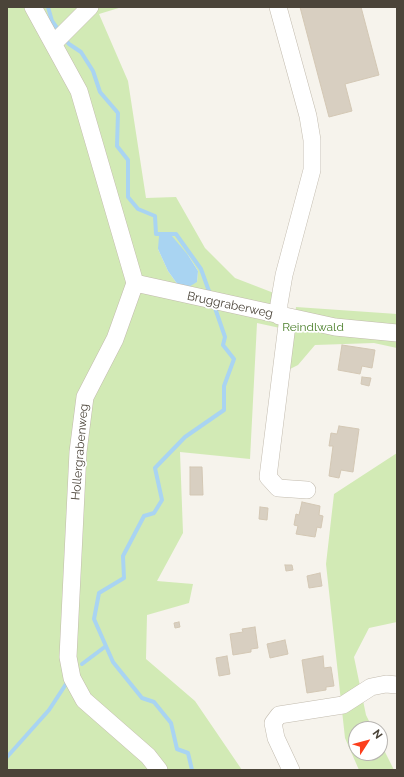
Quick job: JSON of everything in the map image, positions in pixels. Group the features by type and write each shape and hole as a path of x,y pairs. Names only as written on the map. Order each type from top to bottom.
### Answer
{"street":[{"path":"33,7 79,91 135,283"},
{"path":"54,44 90,7"},
{"path":"278,7 308,116 312,140 312,170 284,275 279,304 284,317 268,477 278,488 307,490"},
{"name":"Bruggraberweg","path":"135,283 335,328 397,333"},
{"name":"Hollergrabenweg","path":"135,283 115,339 84,397 78,452 68,657 72,678 84,700 148,756 160,770"},
{"path":"291,770 276,738 273,723 279,715 343,705 371,687 386,684 397,685"}],"green space":[{"path":"7,7 122,7 99,14 128,81 146,198 176,197 205,248 235,278 279,295 280,328 257,323 250,459 180,452 183,533 157,581 193,584 189,603 147,615 146,659 195,701 242,770 7,770","holes":["158,249 188,255 198,271 197,282 178,285 168,271"]},
{"name":"Reindlwald","path":"296,307 397,314 397,348 374,343 315,345 298,365 288,370"},
{"path":"397,453 397,622 369,628 354,657 366,715 369,721 348,721 348,745 345,738 326,564 334,494"},
{"path":"388,758 394,770 359,770 355,761 388,761"}],"water":[{"path":"171,235 188,255 198,271 197,282 187,288 178,285 168,271 158,249 159,236"}],"building":[{"path":"300,7 361,7 379,75 345,84 352,111 329,117"},
{"path":"342,345 375,350 372,368 362,366 360,374 338,370"},
{"path":"362,377 371,378 369,386 361,384"},
{"path":"339,426 359,429 353,472 341,470 339,478 329,476 333,446 329,446 331,433 337,434"},
{"path":"190,467 202,467 203,495 190,495"},
{"path":"302,502 320,506 319,515 323,516 321,528 317,527 315,537 296,534 298,526 294,525 296,514 299,515"},
{"path":"260,507 268,508 267,520 259,519"},
{"path":"285,565 292,565 293,570 286,571"},
{"path":"320,573 322,586 309,588 307,576"},
{"path":"179,622 180,627 175,628 174,623"},
{"path":"255,627 258,648 251,649 251,652 233,655 230,634 243,632 242,629"},
{"path":"285,640 288,654 270,658 267,644"},
{"path":"227,656 230,674 219,676 216,658"},
{"path":"323,656 324,668 331,667 334,686 326,687 326,690 307,693 302,660"}],"waterway":[{"path":"48,7 52,21 60,32"},
{"path":"64,38 69,44 81,52 93,71 100,92 118,113 117,146 128,160 128,197 138,209 155,216 156,234 176,234 201,269 210,294"},
{"path":"192,770 188,753 177,749 171,723 154,702 142,698 113,662 94,619 99,593 124,578 123,556 144,516 154,513 162,500 155,468 185,437 224,410 224,386 234,359 223,345 225,337 215,308"},
{"path":"82,664 106,646"},
{"path":"7,757 49,710 68,681"}]}
